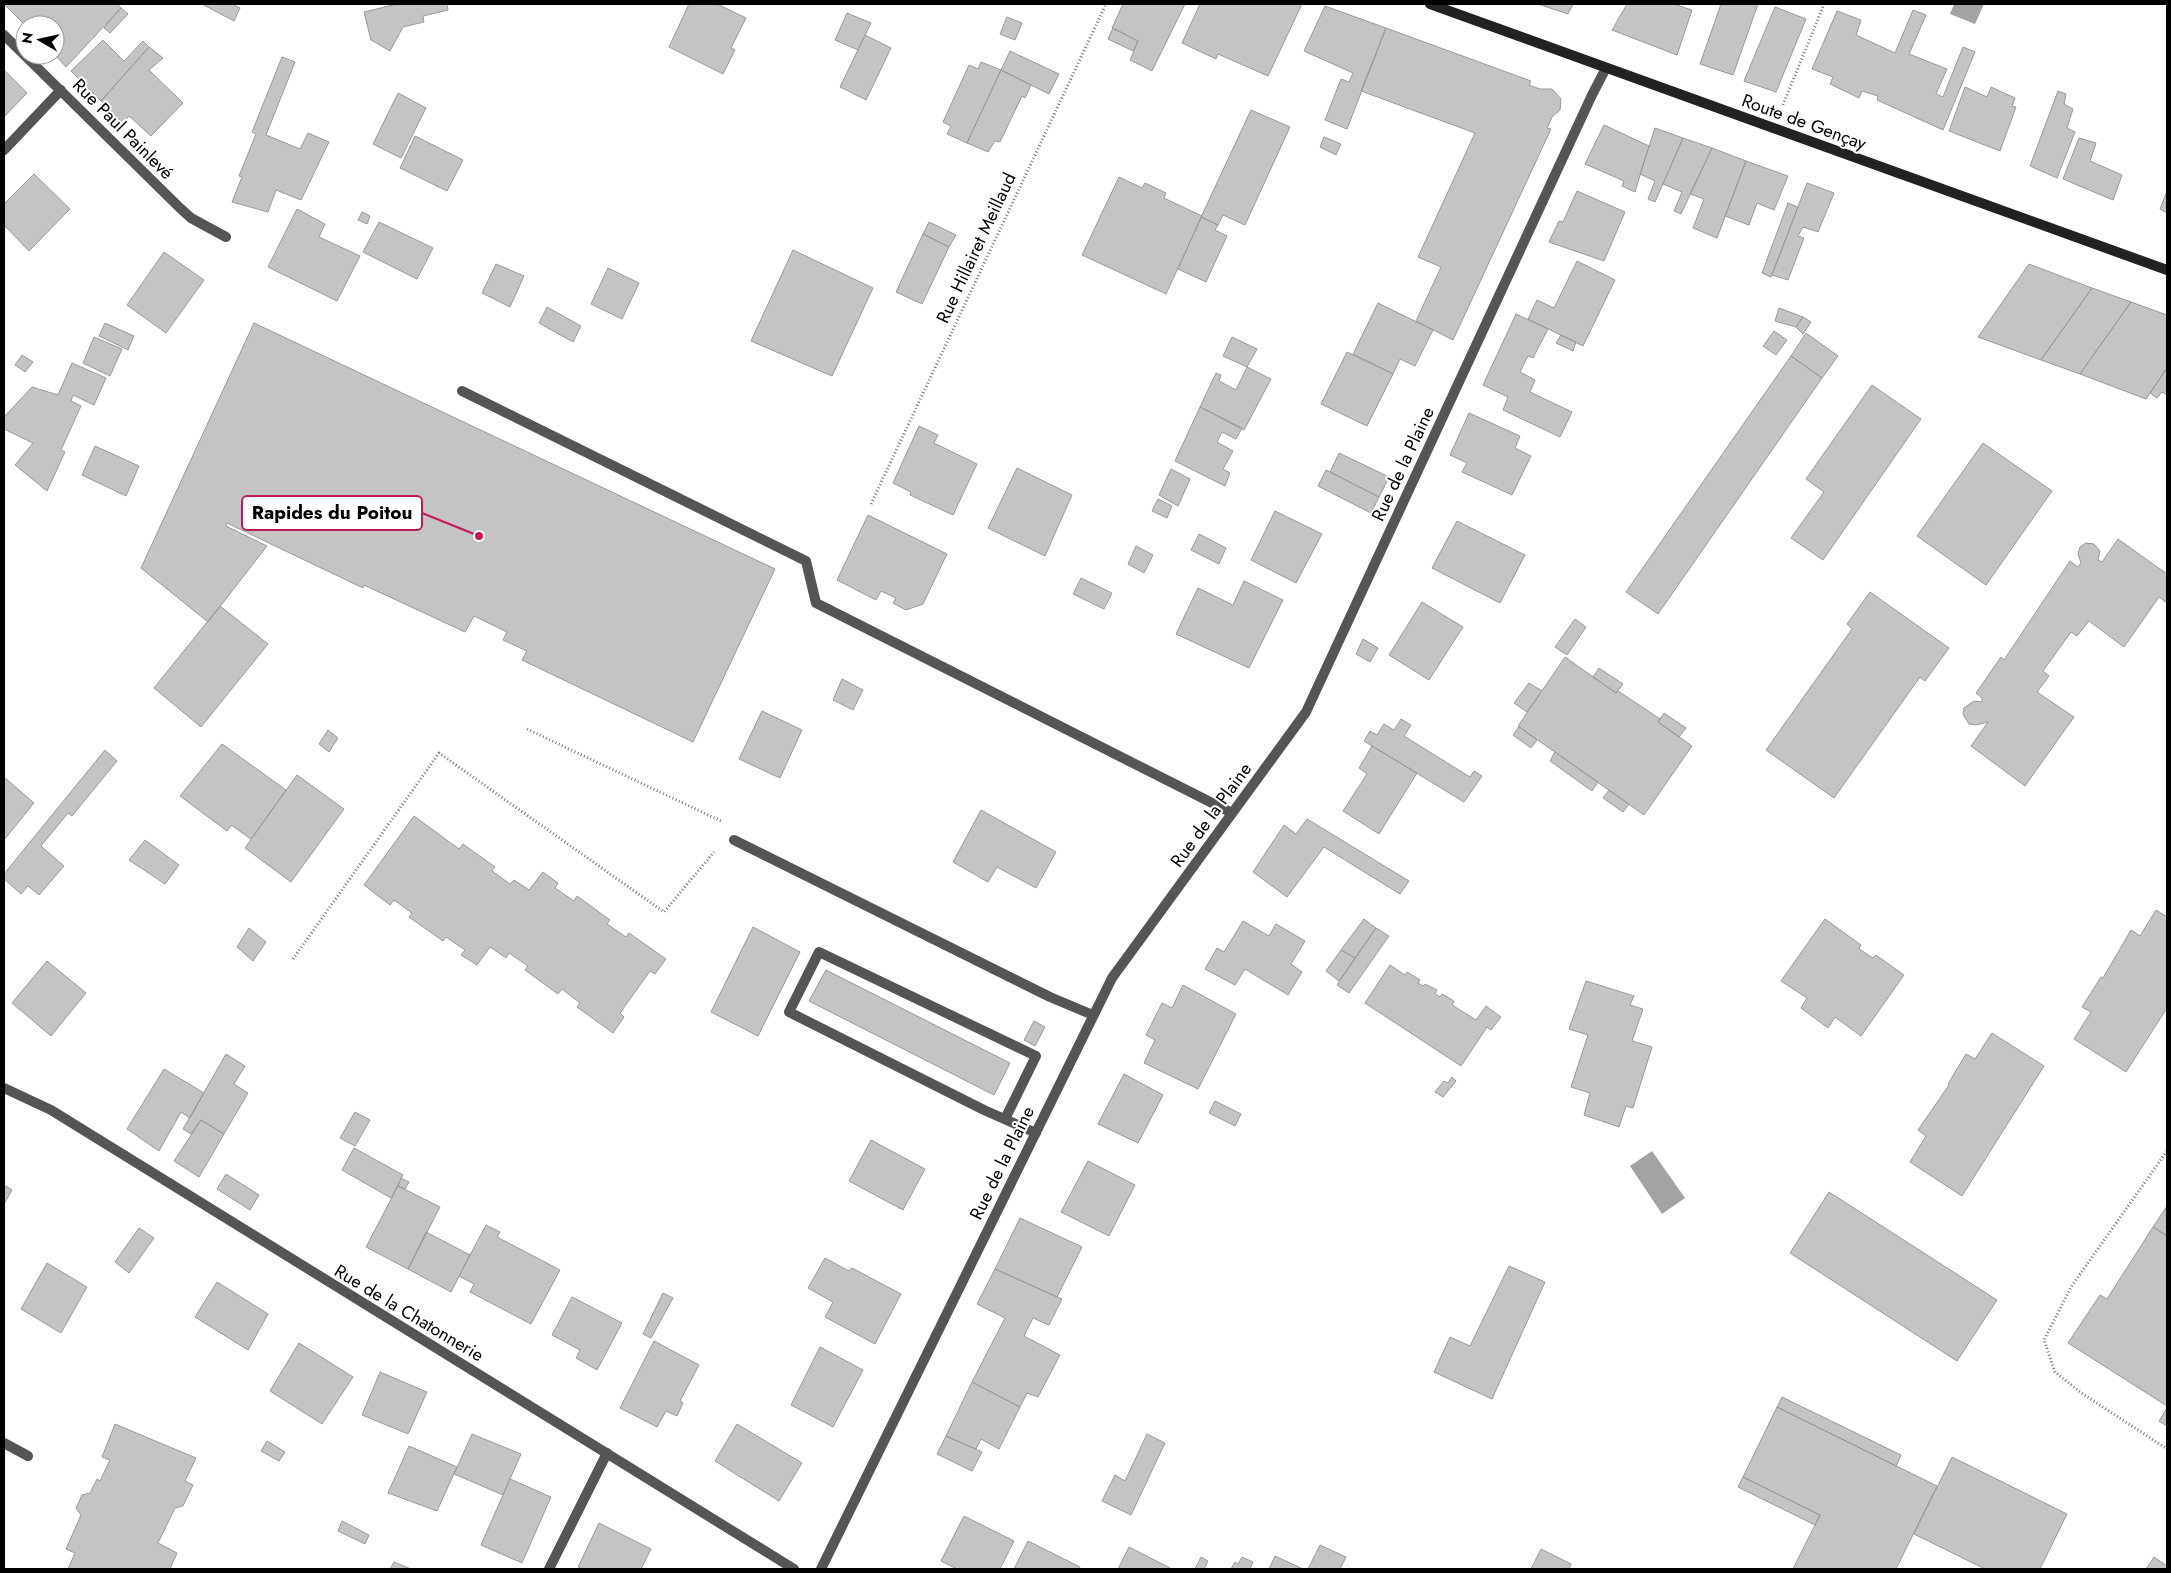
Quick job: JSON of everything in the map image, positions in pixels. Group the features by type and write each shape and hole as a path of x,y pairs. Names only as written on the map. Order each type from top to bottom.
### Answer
{"main road":[{"name":"Route de Gençay","path":"1430,4 2167,270"}],"street":[{"name":"Rue Paul Painlevé","path":"4,35 180,208 192,218 226,237"},
{"name":"Rue de la Plaine","path":"820,1569 1112,978 1306,712 1606,68"},
{"path":"4,150 61,90"},
{"path":"462,391 806,561 816,603 1232,813"},
{"path":"734,840 1050,997 1093,1015"},
{"path":"1005,1119 1036,1056 818,952 789,1012 1005,1119 1036,1133"},
{"name":"Rue de la Chatonnerie","path":"4,1088 51,1110 794,1569"},
{"path":"4,1443 28,1456"},
{"path":"549,1569 607,1453"}],"path":[{"name":"Rue Hillairet Meillaud","path":"871,504 1106,4"},
{"path":"1775,129 1805,46 1824,4"},
{"path":"293,959 439,753 664,912 716,849 734,840 726,823 527,730"},
{"path":"2167,1151 2071,1287 2044,1340 2055,1372 2080,1392 2167,1449"}],"shaded area":[{"path":"1954,4 1984,4 1975,24 1950,14"},
{"path":"1652,1151 1685,1198 1662,1214 1630,1166"}],"building":[{"path":"4,4 117,4 121,8 66,67 64,65 65,15 15,15"},
{"path":"202,4 232,4 240,8 234,21"},
{"path":"397,4 447,4 448,10 423,16 424,22 403,27 390,51 371,40 364,12"},
{"path":"689,4 717,4 746,18 731,48 735,50 723,74 669,47"},
{"path":"1123,4 1185,4 1152,71 1130,60 1138,41 1112,28"},
{"path":"1200,4 1302,4 1268,76 1218,54 1216,59 1182,43"},
{"path":"1538,4 1573,4 1568,14"},
{"path":"1627,4 1673,4 1692,10 1677,55 1612,30"},
{"path":"1721,4 1758,4 1733,75 1700,64"},
{"path":"1325,6 1386,28 1347,129 1325,120 1341,79 1349,82 1353,73 1304,51"},
{"path":"1775,7 1806,19 1776,92 1744,81"},
{"path":"121,8 128,14 110,33 104,28"},
{"path":"1913,10 1926,15 1909,54 1947,69 1936,94 1943,97 1963,47 1975,52 1943,130 1877,100 1878,96 1862,91 1859,98 1830,84 1833,77 1812,69 1837,11 1861,20 1856,35 1895,53"},
{"path":"847,13 871,23 858,50 835,40"},
{"path":"1007,17 1022,23 1015,40 1000,34"},
{"path":"1113,28 1138,41 1133,51 1108,39"},
{"path":"1386,28 1531,81 1529,85 1540,89 1552,89 1561,99 1560,110 1552,117 1547,128 1551,129 1453,340 1416,321 1441,267 1418,257 1475,133 1361,91"},
{"path":"865,35 891,48 866,100 840,87"},
{"path":"103,40 124,61 143,41 149,47 101,101 71,71"},
{"path":"149,47 163,58 149,70 183,103 151,136 129,116 123,123 101,101"},
{"path":"1010,51 1059,74 1049,94 1001,70"},
{"path":"282,57 295,62 266,135 300,149 308,133 329,142 301,200 276,190 268,212 232,202 242,177 239,176 256,134 252,132"},
{"path":"981,62 1001,70 967,143 947,134 951,126 943,122 969,65 978,69"},
{"path":"4,70 27,93 4,117"},
{"path":"1001,70 1031,85 1025,98 1022,96 1000,142 995,141 988,152 967,143"},
{"path":"1965,87 1987,97 1991,87 2015,98 2012,106 2016,107 2000,151 1949,131"},
{"path":"2058,91 2066,94 2064,104 2073,109 2067,128 2075,132 2057,178 2030,166"},
{"path":"398,93 426,108 401,158 373,144"},
{"path":"1251,110 1290,127 1245,225 1223,215 1218,225 1201,217"},
{"path":"1604,125 1649,146 1635,192 1622,186 1624,181 1585,164"},
{"path":"1655,128 1683,138 1655,202 1648,199 1655,181 1640,174"},
{"path":"415,136 463,160 447,191 400,168"},
{"path":"1324,137 1341,144 1336,155 1320,147"},
{"path":"1683,138 1712,148 1681,214 1674,211 1682,192 1663,184"},
{"path":"2079,138 2096,143 2090,161 2122,175 2113,200 2063,179"},
{"path":"1712,148 1746,161 1717,238 1693,228 1704,199 1690,194"},
{"path":"1746,161 1788,176 1774,210 1757,203 1749,225 1725,216"},
{"path":"34,174 70,209 29,251 4,225 4,204"},
{"path":"1119,177 1142,188 1145,183 1166,193 1164,198 1202,216 1166,294 1082,255"},
{"path":"1807,183 1834,193 1818,232 1803,227 1798,236 1804,238 1788,280 1772,275"},
{"path":"1577,191 1625,212 1604,261 1549,242 1559,221 1563,222"},
{"path":"2167,191 2167,213 2160,209"},
{"path":"1788,203 1798,207 1771,277 1762,273"},
{"path":"297,209 325,224 319,237 360,256 337,301 268,267"},
{"path":"362,212 370,216 367,224 358,220"},
{"path":"1201,217 1218,225 1215,230 1227,236 1206,282 1178,269"},
{"path":"379,222 433,248 417,279 363,252"},
{"path":"929,222 956,235 949,247 923,234"},
{"path":"923,234 949,247 922,304 896,292"},
{"path":"793,250 873,288 832,376 751,341"},
{"path":"164,252 204,280 166,333 127,305"},
{"path":"1577,261 1615,280 1583,346 1528,319 1537,300 1554,308"},
{"path":"496,264 524,276 510,307 482,293"},
{"path":"2029,264 2092,288 2041,360 1978,337"},
{"path":"608,268 639,283 622,319 591,304"},
{"path":"2092,288 2131,302 2080,374 2041,360"},
{"path":"2131,302 2167,315 2167,368 2146,399 2080,374"},
{"path":"1378,303 1433,330 1415,366 1400,359 1393,374 1353,354"},
{"path":"547,307 581,326 573,342 539,323"},
{"path":"1779,308 1803,317 1796,327 1775,321"},
{"path":"1516,314 1548,329 1533,358 1528,356 1520,372 1535,380 1530,392 1572,412 1560,437 1503,410 1508,397 1483,385"},
{"path":"1803,317 1811,322 1803,334 1796,327"},
{"path":"105,323 134,336 128,350 99,336"},
{"path":"254,323 775,569 693,742 522,660 527,651 503,640 507,632 474,616 465,632 364,585 363,588 227,523 226,526 267,546 208,622 141,568"},
{"path":"1774,331 1787,340 1776,355 1763,346"},
{"path":"1806,333 1838,356 1822,378 1791,356"},
{"path":"1561,335 1576,342 1573,351 1556,343"},
{"path":"94,337 122,349 110,376 83,363"},
{"path":"1232,337 1257,349 1247,367 1223,356"},
{"path":"1347,352 1393,374 1367,426 1321,404"},
{"path":"22,355 33,362 25,372 15,365"},
{"path":"1791,356 1822,378 1658,614 1626,592"},
{"path":"72,363 106,378 94,405 73,395 71,401 81,406 61,450 65,452 47,491 15,465 33,443 4,429 4,417 32,387 58,395"},
{"path":"1247,367 1271,379 1244,430 1200,407 1216,373 1221,375 1219,381 1236,390"},
{"path":"2167,368 2167,395 2162,392 2157,398 2150,393"},
{"path":"1872,385 1921,419 1823,560 1791,538 1824,492 1806,479"},
{"path":"1200,407 1242,428 1236,439 1222,432 1217,442 1233,451 1223,469 1230,473 1225,486 1175,461"},
{"path":"1469,413 1520,436 1515,448 1531,456 1512,495 1462,472 1467,463 1450,455"},
{"path":"919,426 938,435 934,443 977,464 953,515 910,495 911,492 893,483"},
{"path":"1983,443 2052,491 1986,585 1917,536"},
{"path":"95,446 139,466 126,496 82,475"},
{"path":"1339,453 1389,477 1379,497 1330,472"},
{"path":"1017,468 1072,495 1045,556 988,528"},
{"path":"1171,469 1190,479 1178,506 1159,495"},
{"path":"1326,470 1379,497 1371,513 1318,486"},
{"path":"1158,499 1172,506 1167,518 1152,511"},
{"path":"1275,511 1322,534 1296,583 1251,560"},
{"path":"868,515 947,554 923,604 906,610 893,603 896,598 881,591 876,600 837,580"},
{"path":"1457,521 1525,555 1500,603 1432,568"},
{"path":"1199,534 1226,548 1219,564 1191,550"},
{"path":"2118,539 2167,574 2167,603 2159,597 2124,647 2089,621 2077,636 2071,632 2043,671 2049,676 2037,692 2074,717 2025,786 1971,746 1988,722 1976,725 1969,724 1963,714 1964,708 1974,701 1982,702 1982,698 1976,693 2001,657 2004,660 2070,561 2078,567 2081,563 2078,554 2080,547 2086,543 2094,544 2100,551 2098,560 2102,562"},
{"path":"1136,546 1153,555 1144,573 1128,564"},
{"path":"1081,578 1112,593 1104,609 1073,594"},
{"path":"1244,581 1283,600 1249,668 1176,634 1198,588 1233,605"},
{"path":"1870,592 1949,648 1925,681 1920,677 1834,798 1766,750 1852,629 1847,624"},
{"path":"1422,602 1463,627 1429,680 1389,655"},
{"path":"220,606 268,644 201,727 154,688"},
{"path":"1575,619 1586,627 1567,655 1555,647"},
{"path":"1363,639 1378,648 1370,662 1356,654"},
{"path":"1565,657 1616,693 1618,691 1660,719 1658,722 1692,746 1644,815 1518,726"},
{"path":"1599,668 1623,684 1616,693 1593,677"},
{"path":"842,679 863,690 853,710 833,700"},
{"path":"1529,683 1542,691 1527,712 1514,703"},
{"path":"762,711 802,730 780,778 739,759"},
{"path":"1664,713 1686,728 1679,737 1658,722"},
{"path":"1401,719 1411,725 1404,736 1470,777 1474,771 1482,776 1464,802 1364,741 1370,731 1377,735 1384,724 1394,730"},
{"path":"1519,727 1537,740 1531,748 1513,735"},
{"path":"328,730 338,738 329,752 319,744"},
{"path":"222,744 286,790 251,839 231,825 227,831 180,796"},
{"path":"1372,746 1417,773 1379,834 1343,811 1367,774 1359,768"},
{"path":"105,750 117,761 72,816 68,813 41,846 64,866 39,895 28,886 21,894 4,879 4,874"},
{"path":"1555,752 1598,782 1592,791 1550,761"},
{"path":"297,775 344,809 291,882 245,848"},
{"path":"4,777 34,803 4,840"},
{"path":"1609,790 1629,804 1623,812 1603,798"},
{"path":"981,810 1056,852 1036,888 997,867 988,882 953,862"},
{"path":"414,816 459,849 463,844 495,867 492,871 510,884 514,880 529,890 543,872 558,883 555,888 574,901 577,896 610,920 607,924 626,937 629,933 666,959 655,974 650,971 620,1013 624,1017 613,1033 577,1007 580,1003 562,989 558,994 525,970 528,966 509,953 506,958 490,947 477,965 461,955 465,950 446,937 443,941 409,917 412,913 394,900 390,905 364,885"},
{"path":"1307,819 1409,881 1400,894 1324,847 1287,897 1253,872 1284,825 1296,834"},
{"path":"145,840 179,865 165,884 129,860"},
{"path":"2156,910 2167,917 2167,1008 2126,1072 2074,1039 2091,1012 2082,1007 2101,977 2103,978 2131,930 2140,936"},
{"path":"1364,919 1376,928 1355,958 1341,950"},
{"path":"1825,919 1861,945 1859,949 1873,958 1876,955 1904,975 1861,1036 1835,1017 1828,1028 1801,1008 1807,998 1781,981"},
{"path":"1243,921 1269,936 1276,924 1305,941 1291,964 1302,972 1288,995 1245,969 1235,985 1205,969 1217,948 1224,952"},
{"path":"753,927 800,952 758,1036 711,1012"},
{"path":"249,928 266,942 253,961 237,947"},
{"path":"1376,928 1389,936 1349,993 1337,985"},
{"path":"1341,950 1355,958 1339,981 1326,971"},
{"path":"47,961 86,993 51,1036 12,1003"},
{"path":"1390,965 1405,975 1407,972 1420,980 1418,983 1423,986 1425,984 1437,990 1435,994 1440,997 1442,994 1454,1001 1452,1005 1476,1020 1486,1006 1501,1017 1491,1030 1487,1027 1461,1066 1365,1003"},
{"path":"826,970 1010,1063 994,1095 809,1001"},
{"path":"1586,981 1634,996 1630,1005 1643,1009 1632,1041 1652,1047 1633,1108 1626,1106 1619,1127 1584,1115 1590,1093 1571,1087 1588,1035 1569,1029"},
{"path":"1183,985 1236,1014 1198,1089 1144,1063 1155,1040 1146,1035 1162,1003 1172,1008"},
{"path":"1034,1021 1045,1027 1035,1046 1024,1040"},
{"path":"1992,1033 2044,1066 1962,1196 1910,1162 1926,1136 1918,1130 1949,1085 1966,1054 1975,1059"},
{"path":"226,1054 245,1066 234,1084 248,1093 224,1134 201,1120 191,1134 183,1129"},
{"path":"164,1069 204,1093 190,1118 181,1112 159,1151 127,1129"},
{"path":"1124,1074 1163,1095 1138,1143 1098,1124"},
{"path":"1452,1077 1456,1081 1443,1097 1435,1092 1444,1081 1448,1083"},
{"path":"1215,1101 1241,1114 1235,1126 1209,1113"},
{"path":"355,1112 370,1120 355,1146 340,1138"},
{"path":"201,1120 224,1134 199,1177 174,1161"},
{"path":"871,1140 925,1169 903,1210 849,1181"},
{"path":"354,1148 403,1175 391,1198 342,1170"},
{"path":"1088,1161 1135,1185 1109,1236 1061,1212"},
{"path":"226,1174 259,1195 250,1210 217,1189"},
{"path":"401,1178 409,1182 405,1189 398,1186"},
{"path":"4,1185 12,1190 4,1204"},
{"path":"398,1186 440,1207 408,1269 366,1247"},
{"path":"1829,1192 1997,1300 1957,1361 1790,1253"},
{"path":"2167,1206 2167,1236 2153,1227"},
{"path":"1020,1218 1082,1247 1057,1297 995,1269"},
{"path":"486,1225 500,1232 497,1237 560,1270 531,1324 470,1292 474,1284 459,1276"},
{"path":"2153,1227 2167,1236 2167,1406 2068,1343 2100,1295 2107,1299"},
{"path":"139,1228 154,1238 129,1273 115,1262"},
{"path":"426,1232 470,1255 451,1292 408,1269"},
{"path":"825,1258 849,1271 852,1268 901,1294 875,1344 825,1317 833,1302 808,1288"},
{"path":"47,1263 87,1287 61,1333 21,1309"},
{"path":"1509,1266 1545,1282 1492,1399 1434,1372 1450,1337 1470,1346"},
{"path":"995,1269 1062,1299 1049,1325 1033,1318 1024,1336 1060,1355 1038,1397 1027,1393 1020,1407 972,1382 1005,1318 977,1304"},
{"path":"217,1282 268,1314 248,1350 195,1317"},
{"path":"663,1293 673,1298 651,1338 643,1334"},
{"path":"572,1297 622,1323 597,1370 576,1358 580,1350 552,1335"},
{"path":"654,1341 699,1365 680,1401 683,1403 677,1416 666,1411 657,1427 620,1408"},
{"path":"299,1343 353,1377 322,1424 270,1391"},
{"path":"820,1347 863,1370 833,1427 791,1405"},
{"path":"380,1372 427,1392 408,1434 362,1415"},
{"path":"972,1382 1020,1407 999,1449 981,1439 976,1449 946,1436"},
{"path":"1782,1397 1901,1455 1896,1466 1777,1407"},
{"path":"1777,1407 1937,1486 1896,1569 1793,1569 1820,1515 1743,1477"},
{"path":"2167,1408 2167,1426 2159,1421"},
{"path":"115,1424 196,1458 185,1481 193,1485 183,1506 175,1508 158,1543 177,1553 170,1569 68,1569 75,1553 66,1549 81,1515 76,1508 82,1495 90,1493 97,1479 100,1481 110,1460 102,1457"},
{"path":"737,1424 802,1463 779,1501 715,1461"},
{"path":"472,1434 521,1454 503,1495 454,1474"},
{"path":"1147,1434 1165,1443 1131,1515 1102,1501 1115,1475 1125,1481"},
{"path":"946,1436 982,1452 972,1471 937,1454"},
{"path":"267,1441 285,1452 279,1461 261,1451"},
{"path":"409,1446 457,1467 437,1511 388,1493"},
{"path":"1952,1457 2067,1514 2040,1569 1985,1569 1914,1534"},
{"path":"1743,1477 1820,1515 1815,1525 1738,1487"},
{"path":"510,1479 551,1497 522,1563 481,1545"},
{"path":"964,1516 1014,1541 1000,1569 957,1569 941,1561"},
{"path":"342,1521 369,1535 365,1544 338,1531"},
{"path":"599,1523 651,1549 641,1569 583,1569 578,1567"},
{"path":"1028,1541 1080,1567 1079,1569 1014,1569"},
{"path":"1320,1545 1346,1557 1340,1569 1308,1569"},
{"path":"1129,1547 1170,1568 1118,1569"},
{"path":"1541,1549 1571,1564 1569,1569 1531,1569"},
{"path":"1275,1556 1303,1569 1269,1569"},
{"path":"1201,1557 1208,1561 1204,1569 1195,1569"},
{"path":"1242,1557 1253,1562 1250,1569 1231,1569 1235,1562 1238,1564"},
{"path":"2154,1557 2167,1566 2167,1569 2146,1569"},
{"path":"394,1562 411,1569 390,1569"}],"place":[{"name":"Rapides du Poitou","path":"479,536"}]}
